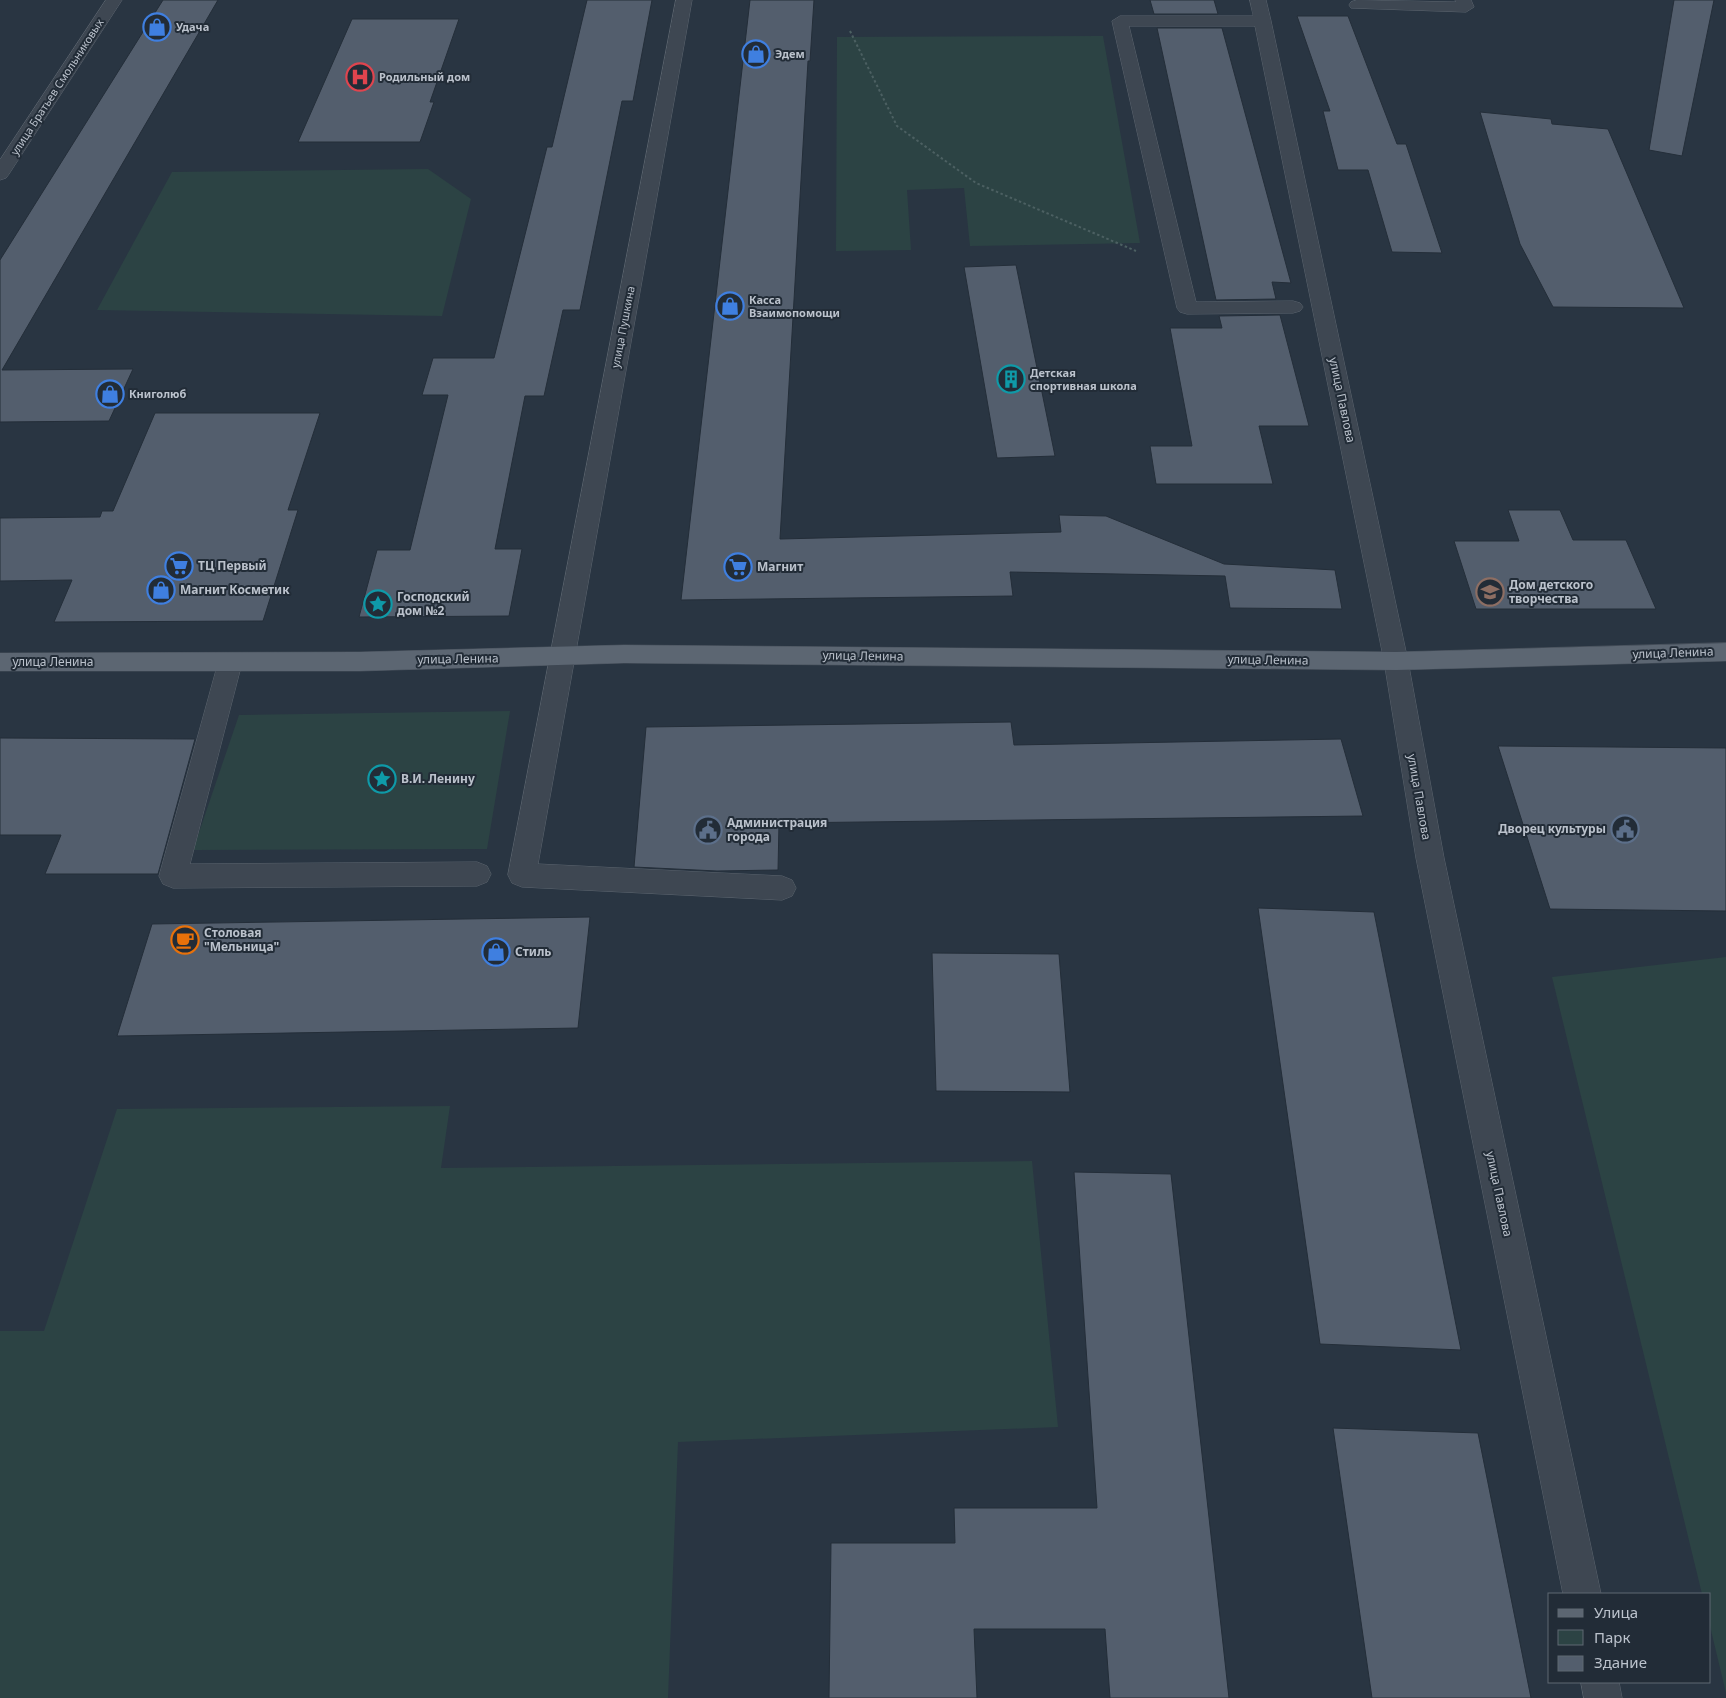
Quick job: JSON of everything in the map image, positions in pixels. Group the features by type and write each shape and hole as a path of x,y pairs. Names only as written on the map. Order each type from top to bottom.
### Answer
{"main road":[{"name":"улица Ленина","path":"0,662 230,663 483,659 563,654 1396,661 1726,652"}],"street":[{"name":"улица Братьев Смольниковых","path":"0,174 114,0"},
{"name":"улица Пушкина","path":"684,0 522,875 782,888"},
{"name":"улица Павлова","path":"1258,0 1396,661 1430,858 1582,1593"},
{"path":"1357,5 1466,8 1464,0"},
{"path":"1263,21 1120,22 1186,308 1293,307"},
{"path":"230,663 172,876 476,874"},
{"path":"1600,1683 1603,1698"}],"path":[{"path":"850,31 897,126 976,183 1142,253"}],"green space":[{"path":"1103,36 1140,243 970,246 964,188 907,190 911,250 836,251 837,37"},
{"path":"428,169 471,199 442,316 97,310 172,172"},
{"path":"510,711 487,849 193,850 239,715"},
{"path":"1726,957 1726,1693 1711,1630 1711,1593 1702,1593 1552,977"},
{"path":"450,1106 441,1168 1032,1161 1058,1427 678,1442 668,1698 0,1698 0,1331 44,1331 117,1109"}],"building":[{"path":"163,0 218,0 2,370 133,369 109,421 0,422 0,260"},
{"path":"587,0 652,0 633,101 622,101 580,310 563,310 544,396 525,396 495,549 522,549 509,616 359,617 377,550 410,550 448,395 422,395 433,358 494,358 547,147 552,147"},
{"path":"750,0 814,0 810,61 808,61 780,539 1061,532 1059,515 1106,516 1224,564 1335,570 1342,609 1230,608 1225,576 1010,572 1013,596 681,600"},
{"path":"1150,0 1214,0 1218,14 1154,14"},
{"path":"1674,0 1714,0 1682,156 1649,150"},
{"path":"1297,16 1348,16 1397,144 1406,144 1442,253 1392,252 1368,170 1338,170 1323,111 1330,111"},
{"name":"Родильный дом","path":"352,19 459,19 430,102 434,102 420,142 298,142"},
{"path":"1157,28 1222,28 1291,283 1272,282 1276,299 1216,300"},
{"path":"1480,112 1551,119 1552,124 1608,129 1684,308 1553,307 1520,244"},
{"name":"Детская спортивная школа","path":"1016,265 1055,456 997,458 964,267"},
{"path":"1280,315 1309,426 1259,426 1273,484 1156,484 1150,446 1192,446 1170,328 1222,328 1219,316"},
{"path":"155,413 320,413 288,510 298,510 263,621 54,622 72,580 0,581 0,518 100,517 102,511 113,511"},
{"path":"1508,510 1560,510 1573,540 1626,540 1656,609 1476,609 1454,541 1519,541"},
{"path":"1011,722 1014,745 1341,739 1363,816 779,823 778,870 717,871 634,867 646,727"},
{"path":"0,738 195,739 158,874 45,874 61,835 0,835"},
{"name":"Дворец культуры","path":"1498,746 1726,748 1726,911 1550,909"},
{"path":"1258,908 1374,912 1461,1350 1320,1344"},
{"path":"590,917 578,1028 117,1036 152,924"},
{"path":"932,953 1059,954 1070,1092 936,1091"},
{"path":"1074,1172 1171,1174 1229,1698 1110,1698 1105,1629 974,1629 977,1698 829,1698 831,1543 955,1543 954,1508 1097,1508"},
{"path":"1333,1428 1478,1433 1531,1698 1372,1698"}],"place":[{"name":"Удача","path":"157,27"},
{"name":"Эдем","path":"756,54"},
{"name":"Родильный дом","path":"360,77"},
{"name":"Касса Взаимопомощи","path":"730,306"},
{"name":"Детская спортивная школа","path":"1011,379"},
{"name":"Книголюб","path":"110,394"},
{"name":"ТЦ Первый","path":"179,566"},
{"name":"Магнит","path":"738,567"},
{"name":"Магнит Косметик","path":"161,590"},
{"name":"Дом детского творчества","path":"1490,592"},
{"name":"Господский дом №2","path":"378,604"},
{"name":"В.И. Ленину","path":"382,779"},
{"name":"Дворец культуры","path":"1625,829"},
{"name":"Администрация города","path":"708,830"},
{"name":"Столовая \"Мельница\"","path":"185,940"},
{"name":"Стиль","path":"496,952"}]}
